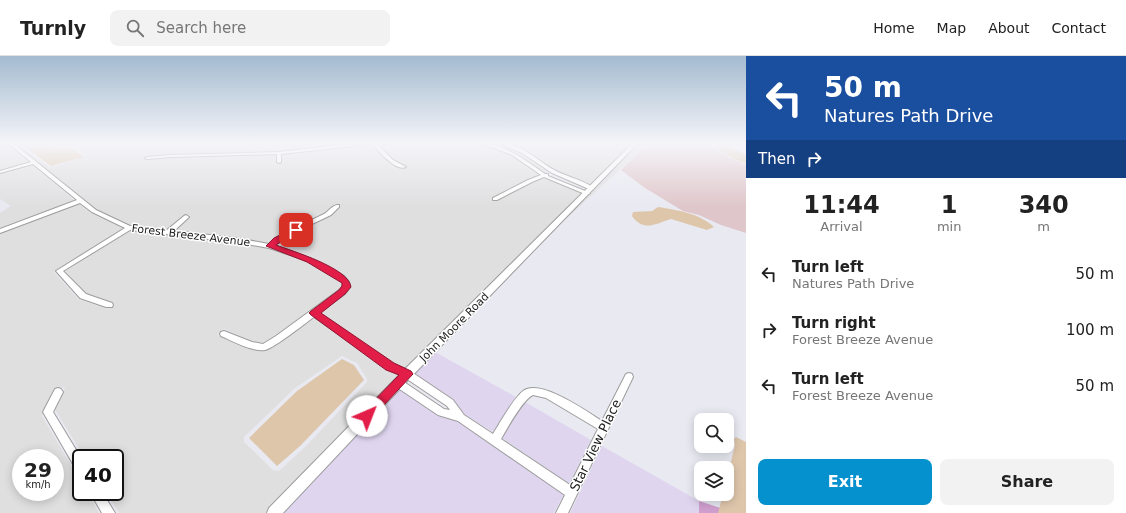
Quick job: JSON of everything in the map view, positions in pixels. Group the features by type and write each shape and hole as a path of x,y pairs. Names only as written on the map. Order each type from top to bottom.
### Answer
{"street":[{"path":"0,172 28,164"},
{"name":"Forest Breeze Avenue","path":"35,164 94,211 129,228 236,240 270,246 310,260 342,278 346,282 346,287 342,292 264,347 251,345 224,334"},
{"path":"398,164 404,167"},
{"path":"529,164 545,176 589,191"},
{"path":"542,164 589,191"},
{"name":"John Moore Road","path":"274,513 398,383 615,164"},
{"path":"495,199 530,180 554,172"},
{"path":"0,231 80,201"},
{"path":"270,246 277,240 313,221 327,216 337,206"},
{"path":"168,233 186,217"},
{"path":"109,305 83,296 60,271 129,228"},
{"path":"314,313 390,366 407,374 450,403 461,418"},
{"name":"Star View Place","path":"562,513 629,377"},
{"path":"398,383 441,412 461,418 572,493"},
{"path":"495,440 521,399 526,393 533,391 548,394 604,427"},
{"path":"58,392 48,412 72,451"},
{"path":"429,404 438,395"},
{"path":"102,501 109,513"}],"shaded area":[{"path":"0,164 24,164 0,171"},
{"path":"31,164 75,201 0,230 0,213 11,206 0,199 0,173"},
{"path":"40,164 45,164 49,167 63,164 394,164 404,169 407,167 401,164 526,164 541,175 528,180 492,199 495,201 545,177 583,193 406,369 393,363 320,313 345,294 350,288 350,282 345,276 313,258 275,245 279,241 315,222 329,217 340,205 335,204 325,215 311,220 275,239 269,244 238,238 173,232 190,215 185,215 167,231 132,226 97,210"},
{"path":"532,164 539,164 550,172 545,174"},
{"path":"544,164 612,164 590,186"},
{"path":"618,164 626,164 557,227"},
{"path":"627,164 746,165 746,233 721,225 699,215 683,211 645,188 621,170"},
{"path":"78,203 91,213 124,229 54,272 78,299 108,309 115,304 87,294 65,271 129,230 234,242 268,248 308,262 339,280 342,283 342,287 339,291 264,343 254,342 224,329 217,335 248,348 262,350 266,349 313,317 387,369 400,375 266,513 119,513 112,501 124,501 124,449 79,449 55,410 65,387 54,389 42,416 62,449 12,449 12,501 64,501 64,453 72,467 72,501 92,501 99,513 0,513 0,233","holes":["342,356 357,363 367,379 367,382 304,448 279,471 273,470 244,442 244,437 295,388"]},
{"path":"658,207 695,215 702,218 714,227 707,230 671,219 656,224 646,225 641,224 632,216 633,212 652,211"},
{"path":"435,352 516,397 493,432 464,414 453,399 414,373"},
{"path":"342,359 354,365 364,380 300,446 277,466 249,438 297,391"},
{"path":"399,389 438,416 462,423 564,494 554,513 281,513"},
{"path":"525,402 591,440 569,484 502,438"},
{"path":"736,437 746,442 746,513 718,513 721,501 734,501 734,461 731,461 734,453 734,439"},
{"path":"602,446 694,498 694,501 699,501 699,513 570,513"},
{"path":"699,501 736,513 699,513"}],"route":[{"path":"296,230 277,240 270,246 310,260 342,278 346,282 346,287 342,292 314,313 390,366 407,374 367,416"}]}
